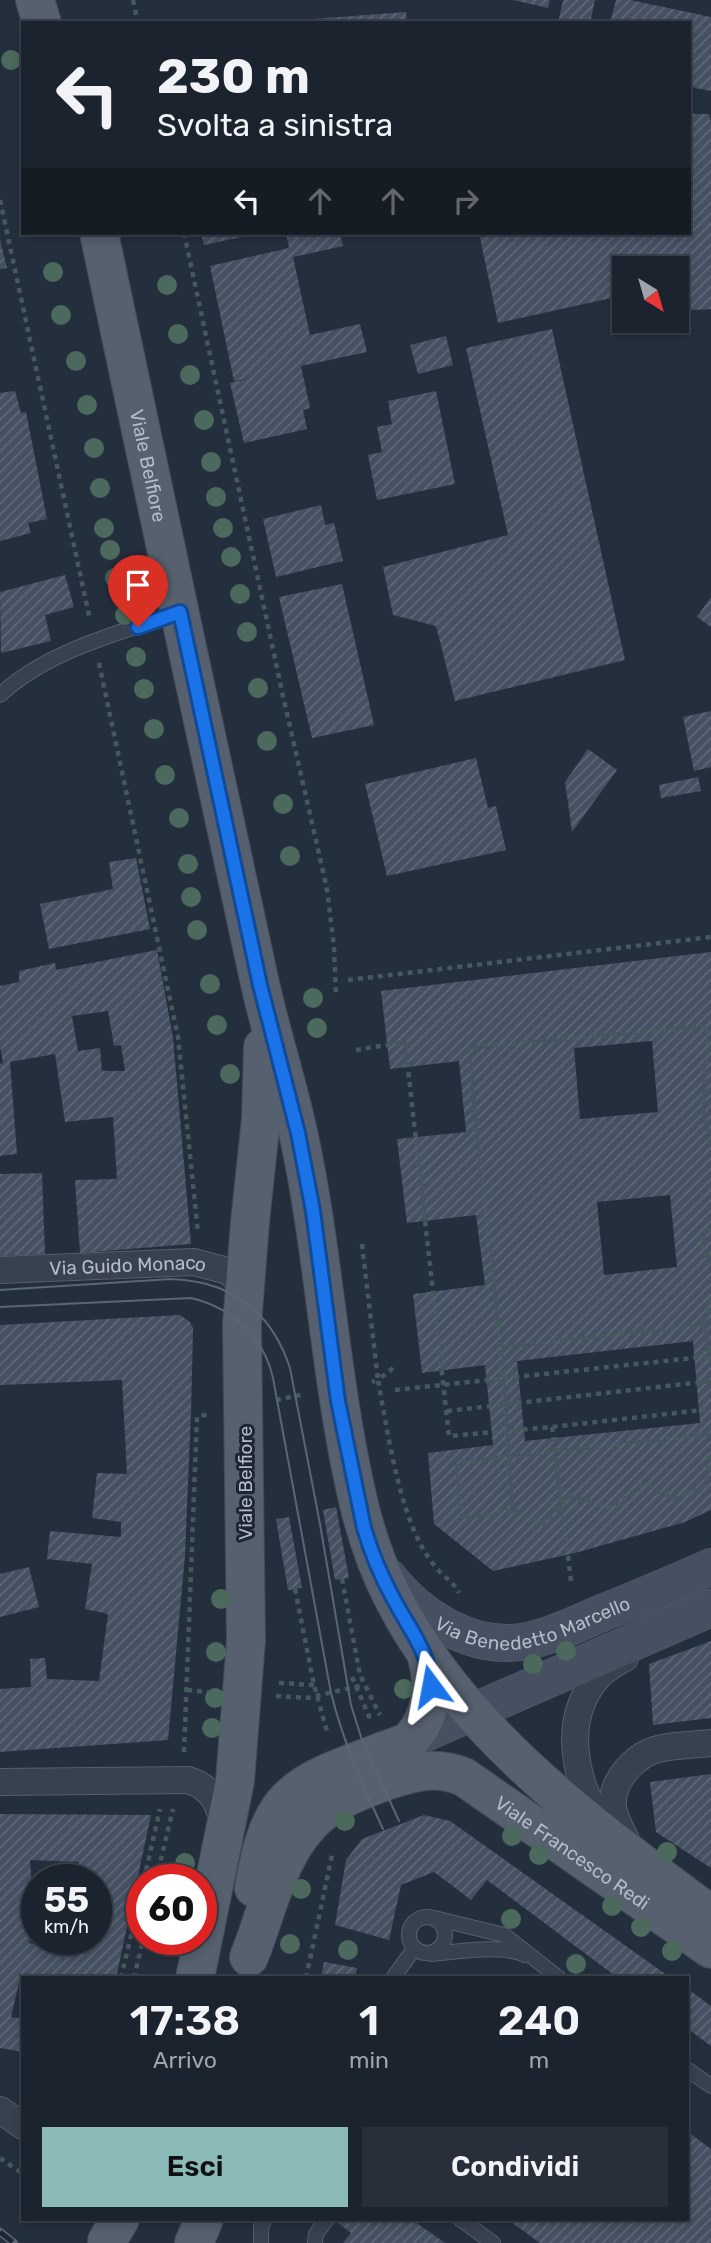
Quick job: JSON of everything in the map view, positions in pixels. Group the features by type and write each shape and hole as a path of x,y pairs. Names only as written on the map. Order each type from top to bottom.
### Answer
{"main road":[{"path":"35,0 41,21"},
{"path":"57,0 61,21"},
{"name":"Viale Belfiore","path":"99,235 260,985 298,1133 313,1211 338,1401 364,1528 374,1558 431,1671 429,1700 423,1720 408,1743"},
{"name":"Viale Belfiore","path":"195,1976 235,1781 246,1640 242,1324 261,1119 263,1057 260,985"},
{"name":"Viale Belfiore","path":"426,1657 474,1713"},
{"name":"Viale Francesco Redi","path":"474,1713 507,1751 622,1848 711,1915"},
{"path":"248,1967 283,1862 311,1823 324,1810 350,1796 407,1774 408,1743"},
{"name":"Viale Francesco Redi","path":"408,1743 444,1770 464,1777 711,1949"},
{"path":"194,2243 203,2221"}],"street":[{"name":"Via Guido Monaco","path":"0,1269 194,1262 228,1271 238,1280 244,1292"},
{"name":"Via Benedetto Marcello","path":"374,1558 403,1595 431,1618 467,1636 506,1643 538,1638 711,1567"},
{"name":"Via Benedetto Marcello","path":"474,1713 701,1612"},
{"name":"Via Benedetto Marcello","path":"579,1713 597,1678 608,1668 701,1612"},
{"path":"408,1743 474,1713"},
{"name":"Viale Francesco Redi","path":"579,1713 574,1746 577,1769 591,1807 622,1848"},
{"name":"Viale Francesco Redi","path":"622,1848 614,1811 615,1787 629,1768 648,1753 662,1748 711,1744"},
{"path":"0,1782 178,1779 196,1783 211,1793 220,1809 223,1847"},
{"path":"0,2110 21,2125"}],"lane":[{"path":"0,695 52,659 180,612"},
{"path":"414,1949 409,1933 413,1923 423,1917 434,1918 504,1935 555,1976"},
{"path":"430,1954 440,1949 446,1934 443,1924 434,1918"},
{"path":"414,1949 430,1954 504,1949 516,1951 535,1961"},
{"path":"394,1976 414,1949"},
{"path":"689,2071 711,2086"},
{"path":"261,2243 261,2227 264,2221"},
{"path":"315,2243 316,2234 326,2221"},
{"path":"463,2221 493,2243"}],"path":[{"path":"133,0 138,21"},
{"path":"0,200 178,1037 198,1234"},
{"path":"184,235 327,889 334,947 335,997"},
{"path":"348,979 711,937"},
{"path":"512,1510 502,1347 468,1048 708,1026 703,1114 711,1142"},
{"path":"356,1049 405,1042 449,1436 711,1409"},
{"path":"711,1227 700,1242 711,1264"},
{"path":"362,1244 378,1380 396,1470 415,1531 429,1559 456,1585"},
{"path":"711,1298 704,1325 711,1362"},
{"path":"502,1347 704,1325"},
{"path":"395,1390 711,1356"},
{"path":"378,1380 393,1368"},
{"path":"447,1411 711,1381"},
{"path":"265,1402 317,1392"},
{"path":"184,1748 197,1417"},
{"path":"552,1427 571,1581"},
{"path":"711,1434 457,1463 462,1519 512,1510 543,1524 569,1496 613,1509 642,1484 675,1499 705,1486 711,1454"},
{"path":"342,1579 364,1685 408,1743"},
{"path":"295,1589 314,1685 330,1742"},
{"path":"352,1677 374,1730"},
{"path":"279,1684 314,1685"},
{"path":"276,1696 307,1698 364,1685"},
{"path":"160,1864 175,1799"},
{"path":"148,1864 160,1809 152,1809"},
{"path":"306,1976 333,1851"},
{"path":"121,1976 126,1955"},
{"path":"134,1976 139,1955"},
{"path":"0,2158 21,2173"}],"building":[{"path":"513,0 550,0 548,8"},
{"path":"563,0 595,0 590,21 558,21"},
{"path":"616,0 630,0 711,17 711,91 691,87 691,21 611,21"},
{"path":"406,12 407,21 314,21"},
{"path":"691,114 709,114 711,309 690,310 690,256 612,256 612,298 498,323 479,235 691,235"},
{"path":"202,235 251,235 204,245"},
{"path":"286,235 340,235 343,246 293,257 310,335 360,324 367,352 301,366 310,408 303,410 307,429 244,443 230,383 250,378 234,381 210,266 289,248"},
{"path":"0,240 7,268 0,269"},
{"path":"552,329 625,660 455,701 436,626 393,615 383,567 508,535 466,348"},
{"path":"446,336 453,365 418,374 410,345"},
{"path":"15,391 21,413 26,412 47,519 28,523 31,533 0,541 0,393"},
{"path":"436,391 455,484 377,500 368,455 382,452 377,427 392,424 388,401"},
{"path":"321,505 325,525 334,523 343,561 276,577 263,519"},
{"path":"65,575 74,607 45,615 51,641 1,653 0,592"},
{"path":"342,584 374,725 312,738 279,597"},
{"path":"711,597 711,627 697,617"},
{"path":"711,711 711,767 694,771 683,717"},
{"path":"588,749 617,770 572,832 565,782"},
{"path":"476,758 488,808 496,806 506,850 387,876 365,784"},
{"path":"698,777 701,791 661,798 659,785"},
{"path":"136,858 150,929 49,949 40,904 113,889 109,862"},
{"path":"157,950 173,1038 191,1244 80,1253 75,1180 117,1179 113,1117 65,1122 55,1054 10,1062 17,1154 0,1156 0,1064 3,1063 0,1046 0,986 19,982 19,971 55,963 56,970","holes":["108,1011 114,1046 121,1045 125,1071 102,1071 100,1048 78,1051 72,1016"]},
{"path":"711,952 711,1510 685,1522 575,1553 493,1571 434,1524 428,1453 493,1445 485,1365 422,1373 413,1294 485,1285 476,1215 407,1223 397,1139 466,1132 459,1061 390,1069 381,991","holes":["652,1041 658,1112 580,1119 574,1048","670,1195 677,1267 604,1275 597,1202","693,1341 700,1423 525,1441 517,1361"]},
{"path":"42,1173 45,1254 0,1256 0,1174"},
{"path":"180,1315 190,1322 193,1328 191,1412 185,1555 168,1740 0,1752 0,1689 31,1687 30,1659 45,1658 47,1679 99,1681 108,1614 85,1609 92,1564 47,1559 50,1531 121,1537 121,1522 92,1518 97,1473 127,1474 122,1380 0,1385 0,1325"},
{"path":"336,1507 349,1578 335,1580 323,1510"},
{"path":"289,1517 302,1588 288,1590 276,1519"},
{"path":"29,1567 39,1607 0,1617 0,1574"},
{"path":"711,1641 711,1718 653,1725 649,1664"},
{"path":"711,1774 711,1868 656,1832 650,1782"},
{"path":"0,1814 151,1815 140,1864 126,1864 126,1931 116,1976 21,1974 11,2017 21,2019 21,2052 0,2048"},
{"path":"424,1815 450,1821 668,1976 615,1976 487,1880 471,1900 434,1872 401,1885 389,1940 335,1925 346,1860 362,1839"},
{"path":"324,1962 357,1968 355,1976 321,1976"},
{"path":"689,1990 711,2006 711,2046 689,2030"},
{"path":"689,2133 711,2149 711,2243 540,2243 510,2221 689,2221"},
{"path":"414,2221 445,2243 343,2243 351,2233 338,2223"}],"tram line":[{"path":"0,1290 171,1279 193,1281 230,1293 260,1315 272,1330 290,1368 351,1705 362,1740 399,1821"},
{"path":"0,1307 191,1298 206,1302 232,1316 254,1337 269,1363 273,1378 331,1693 341,1728 383,1829"}],"railway":[{"path":"0,2232 14,2243"}],"route":[{"path":"138,627 180,612 260,985 298,1133 313,1211 338,1401 364,1528 370,1548 393,1598 426,1657 431,1671 431,1686"}]}
